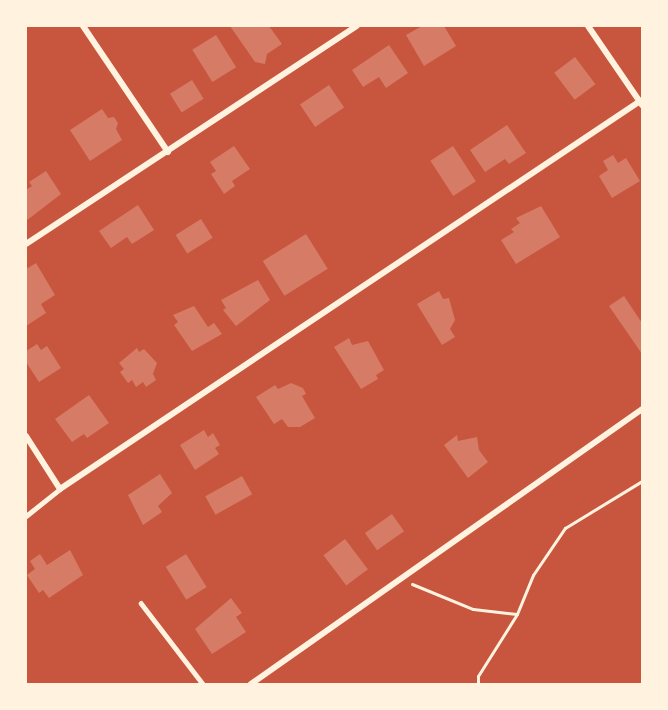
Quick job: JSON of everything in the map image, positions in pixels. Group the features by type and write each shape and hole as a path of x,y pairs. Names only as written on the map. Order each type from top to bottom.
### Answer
{"street":[{"path":"83,26 168,152"},
{"path":"26,244 356,26"},
{"path":"26,436 60,489 641,103 588,26"},
{"path":"251,684 642,409"}],"lane":[{"path":"26,516 60,489"},
{"path":"141,603 202,684"}],"path":[{"path":"477,684 478,676 516,614 533,575 565,528 642,481"},
{"path":"400,578 473,609 516,614"}],"building":[{"path":"230,26 269,26 282,44 267,54 265,64 255,62"},
{"path":"422,26 444,26 456,46 424,66 406,35"},
{"path":"216,35 236,67 212,82 192,50"},
{"path":"389,45 408,73 386,88 379,77 363,87 352,70"},
{"path":"575,57 595,84 575,100 554,73"},
{"path":"192,80 204,99 182,112 170,94"},
{"path":"329,85 344,107 315,127 300,105"},
{"path":"102,109 108,118 114,117 118,123 116,129 122,140 90,161 70,130"},
{"path":"507,125 526,153 509,164 505,159 485,172 470,150"},
{"path":"234,146 250,169 232,181 235,186 224,194 211,174 216,171 210,162"},
{"path":"453,146 476,181 453,196 430,161"},
{"path":"613,155 618,163 626,158 640,181 612,198 599,176 608,170 603,161"},
{"path":"46,171 61,194 26,221 26,190 32,186 29,182"},
{"path":"138,205 154,230 132,244 127,237 111,248 99,231"},
{"path":"541,206 560,237 516,264 501,240 514,232 511,229 520,223 516,218"},
{"path":"201,219 213,238 187,254 176,235"},
{"path":"306,234 328,269 284,296 263,261"},
{"path":"36,263 55,295 41,304 46,313 26,326 26,269"},
{"path":"258,280 270,300 236,326 223,310 226,308 221,300"},
{"path":"439,291 443,299 449,298 455,320 450,329 455,337 442,345 417,304"},
{"path":"624,296 642,323 642,354 609,306"},
{"path":"194,306 208,327 214,323 222,334 192,351 174,325 178,322 173,315"},
{"path":"349,338 352,345 368,341 384,370 376,375 378,379 361,389 334,347"},
{"path":"37,344 41,350 47,346 61,368 39,382 26,362 26,351"},
{"path":"137,348 139,352 144,349 157,363 153,374 156,380 146,387 143,382 136,387 132,380 128,383 120,372 124,369 119,363"},
{"path":"291,383 303,388 306,394 302,396 315,418 300,427 288,427 282,419 274,424 256,397 275,385 278,389"},
{"path":"89,395 109,423 87,438 84,434 72,442 55,419"},
{"path":"204,430 208,437 213,433 220,445 215,448 219,454 195,470 180,445"},
{"path":"457,435 458,441 477,437 479,450 488,462 468,478 444,445"},
{"path":"160,474 172,493 158,506 162,512 143,525 128,495"},
{"path":"242,476 252,494 215,515 205,496"},
{"path":"392,514 404,531 377,550 365,533"},
{"path":"345,539 368,569 346,586 323,555"},
{"path":"70,550 83,575 49,598 43,590 39,593 27,575 35,569 30,561 40,554 47,565"},
{"path":"186,554 207,587 186,600 166,567"},
{"path":"231,598 242,613 236,617 246,632 212,654 195,629"}]}
